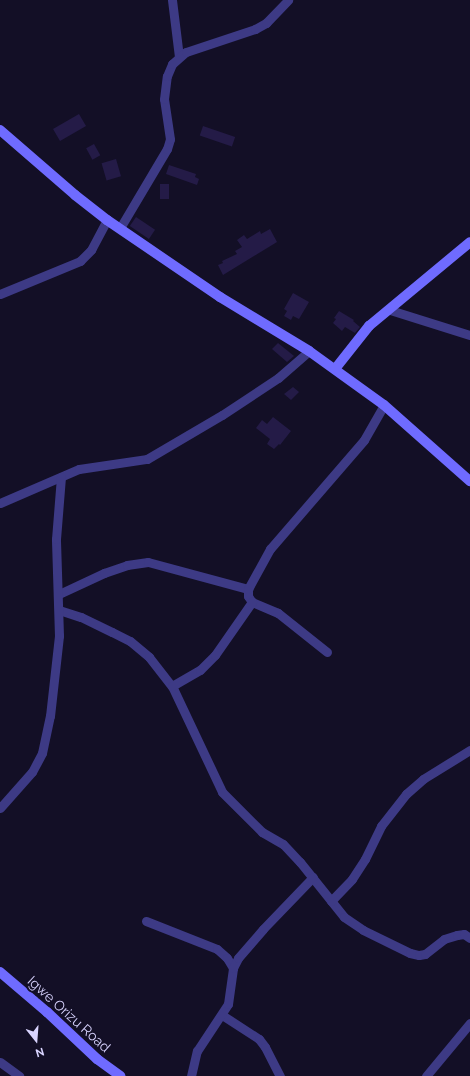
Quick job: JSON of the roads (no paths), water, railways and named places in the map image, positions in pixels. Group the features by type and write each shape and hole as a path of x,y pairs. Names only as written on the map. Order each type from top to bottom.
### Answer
{"street":[{"path":"172,0 179,57"},
{"path":"120,228 168,144 170,133 164,99 167,76 172,64 186,52 255,29 266,23 288,0"},
{"path":"0,130 75,195 107,220 220,297 309,351 335,369 384,406 470,481"},
{"path":"0,294 80,261 91,250 107,220"},
{"path":"335,369 369,326 470,242"},
{"path":"390,310 470,335"},
{"path":"0,502 79,469 147,459 222,415 278,378 309,351"},
{"path":"327,652 278,613 252,602 248,596 248,589 270,549 364,440 384,406"},
{"path":"0,808 32,772 42,753 50,716 59,636 59,594 56,540 61,477"},
{"path":"59,594 126,564 148,562 248,589"},
{"path":"172,686 200,670 215,655 252,602"},
{"path":"59,610 91,621 130,641 149,657 172,686 222,792 262,832 282,844 313,877 344,917 354,924 410,953 425,954 444,940 457,935 464,934 470,938"},
{"path":"331,901 352,879 365,859 385,820 406,794 423,779 470,750"},
{"path":"192,1076 197,1051 228,1004 233,968 238,958 263,929 313,877"},
{"path":"146,921 216,949 226,958 233,968"},
{"name":"Igwe Orizu Road","path":"0,972 48,1012 97,1059 120,1076"},
{"path":"222,1015 259,1040 265,1046 280,1076"},
{"path":"426,1076 470,1022"},
{"path":"0,1062 19,1076"}]}
